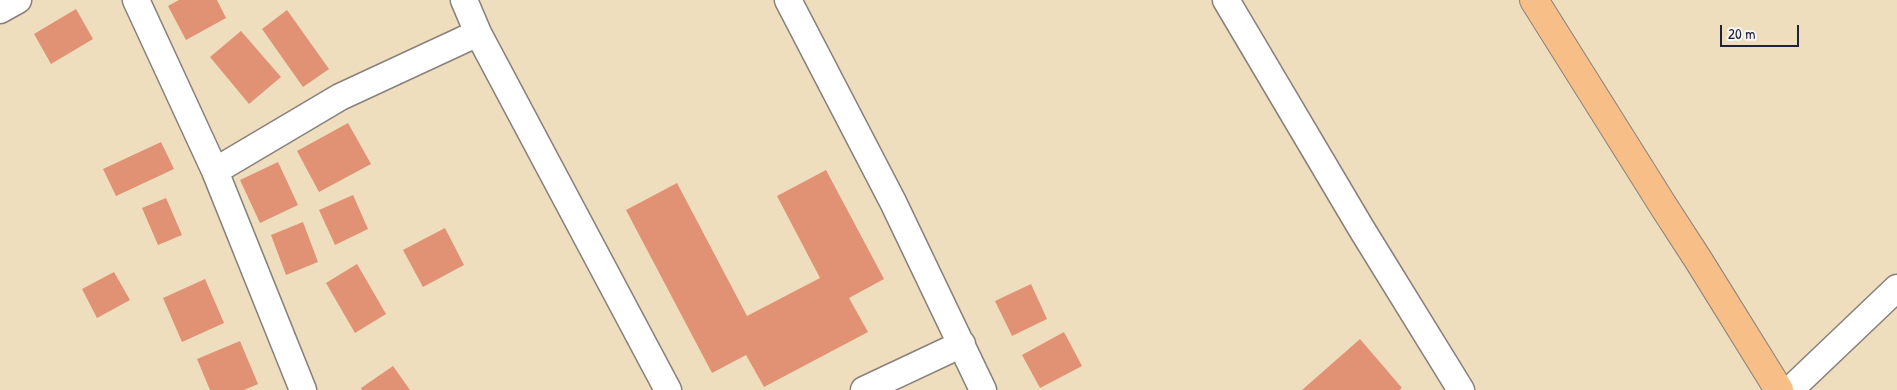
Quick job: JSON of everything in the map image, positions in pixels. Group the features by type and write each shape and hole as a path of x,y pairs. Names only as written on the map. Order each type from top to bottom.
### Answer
{"main road":[{"path":"1534,0 1778,390"}],"street":[{"path":"0,10 18,0"},
{"path":"136,0 216,171 303,390"},
{"path":"464,0 478,33 668,390"},
{"path":"788,0 892,202 983,390"},
{"path":"1226,0 1361,228 1461,390"},
{"path":"216,171 340,97 478,33"},
{"path":"1790,390 1897,288"},
{"path":"864,390 962,344"}],"building":[{"path":"179,0 217,0 226,18 186,40 168,6"},
{"path":"76,9 93,39 51,64 34,34"},
{"path":"287,10 329,69 303,87 262,29"},
{"path":"241,31 281,77 249,104 210,57"},
{"path":"348,123 371,164 319,192 297,151"},
{"path":"161,142 174,169 116,196 103,169"},
{"path":"278,162 298,205 260,223 240,180"},
{"path":"826,170 884,279 849,298 868,332 764,387 746,355 712,373 626,210 677,183 747,316 820,278 777,196"},
{"path":"353,195 368,229 335,245 319,210"},
{"path":"166,198 182,235 158,245 142,208"},
{"path":"303,222 318,262 286,275 271,235"},
{"path":"445,228 464,265 423,287 403,250"},
{"path":"357,264 386,314 355,333 326,283"},
{"path":"114,272 130,300 97,318 82,289"},
{"path":"205,279 224,323 182,342 163,298"},
{"path":"1031,284 1047,319 1012,336 995,301"},
{"path":"1064,332 1082,366 1040,388 1022,355"},
{"path":"1360,339 1402,388 1399,390 1302,390"},
{"path":"240,341 258,384 244,390 210,390 197,359"},
{"path":"393,366 410,390 362,390 361,388"}]}
